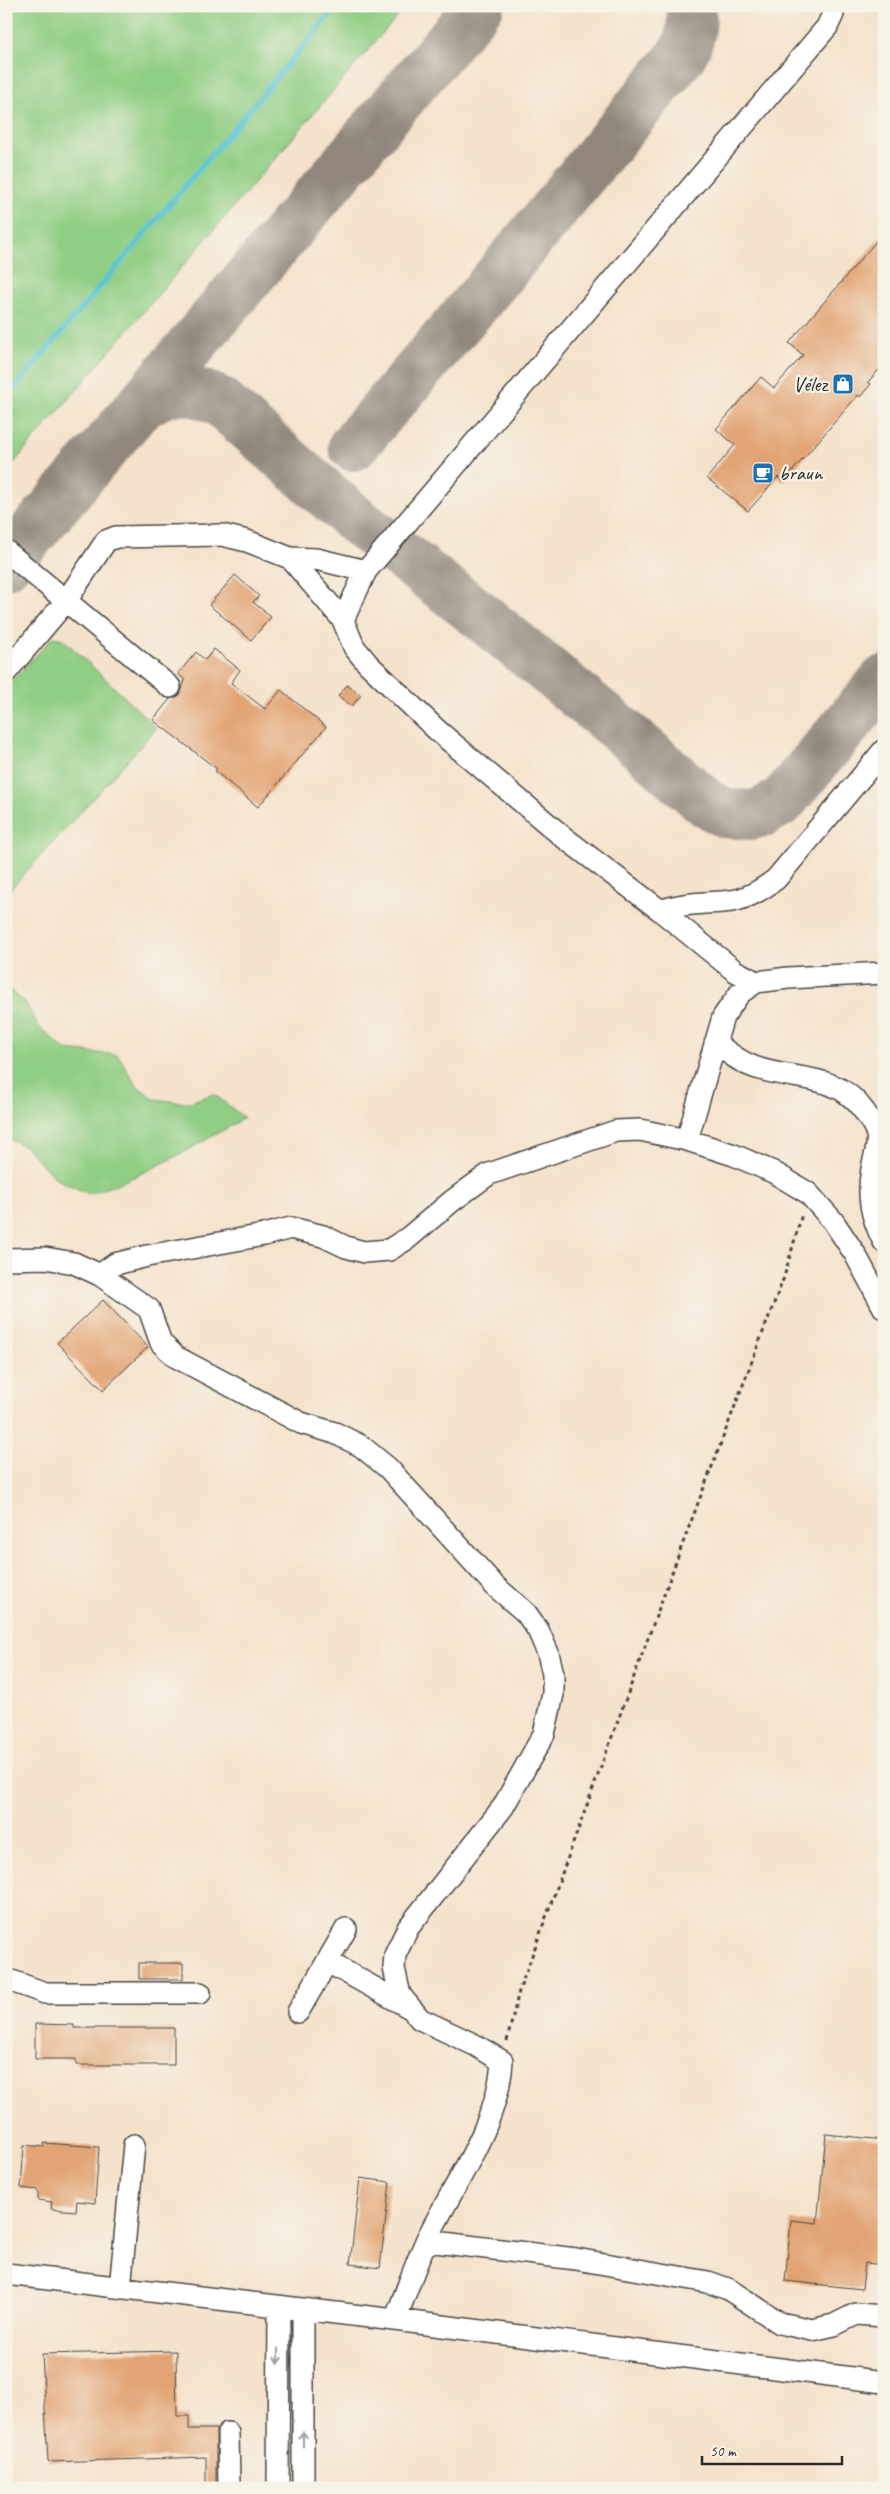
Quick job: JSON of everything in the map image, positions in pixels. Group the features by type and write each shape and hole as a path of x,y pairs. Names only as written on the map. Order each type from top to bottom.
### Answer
{"street":[{"path":"343,620 352,596 366,571 827,27 833,14 831,6"},
{"path":"6,672 66,600 106,542 116,536 222,535 247,541 290,558 316,559 366,571"},
{"path":"6,551 170,687"},
{"path":"290,558 343,620 354,647 368,664 438,731 562,836 662,911 735,970 756,982"},
{"path":"662,911 672,906 733,901 760,891 776,879 884,750"},
{"path":"687,1140 723,1016 740,993 756,982 788,978 884,973"},
{"path":"715,1043 738,1061 754,1068 833,1084 845,1090 858,1104 877,1134 877,1150 868,1200 872,1218 884,1242"},
{"path":"100,1275 115,1264 147,1256 291,1228 323,1236 346,1247 364,1252 389,1250 408,1238 452,1201 489,1174 616,1132 640,1130 687,1140 757,1165 808,1193 833,1221 855,1254 884,1308"},
{"path":"6,1259 45,1258 74,1262 100,1275 149,1309 161,1343 176,1357 301,1423 335,1433 361,1446 388,1468 495,1586 526,1613 538,1630 548,1653 553,1674 553,1694 544,1734 536,1751 503,1807 408,1928 395,1955 394,1968 400,1995 420,2019 475,2045 502,2061 501,2077 493,2111 426,2240 395,2320"},
{"path":"298,2012 346,1929"},
{"path":"328,1962 410,2008"},
{"path":"6,1979 45,1993 200,1993"},
{"path":"120,2288 134,2146"},
{"path":"426,2240 576,2259 708,2282 728,2289 780,2322 812,2330 834,2325 856,2314 884,2316"},
{"path":"6,2274 395,2320 884,2382"},
{"path":"278,2307 278,2488"},
{"path":"303,2310 303,2488"},
{"path":"228,2433 229,2488"}],"path":[{"path":"502,2061 519,1991 681,1548 784,1277 808,1193"}],"green space":[{"path":"6,6 406,6 6,472"},
{"path":"53,637 63,639 157,728 6,894 6,687"},
{"path":"6,987 26,1003 37,1025 65,1050 118,1055 136,1085 154,1099 186,1103 214,1094 244,1118 150,1170 89,1194 56,1179 25,1146 6,1138"}],"building":[{"path":"884,232 884,364 868,382 871,384 860,397 858,395 783,482 778,477 748,511 707,478 735,445 716,429 761,377 774,388 803,355 789,343"},
{"path":"235,575 259,596 253,602 271,617 251,640 209,605"},
{"path":"214,649 240,670 231,683 265,709 281,690 326,727 258,807 215,771 217,769 153,720 170,699 180,695 185,680 178,674 196,652 205,660"},
{"path":"347,685 361,695 352,706 338,696"},
{"path":"103,1300 148,1347 103,1390 57,1343"},
{"path":"139,1963 183,1963 183,1979 139,1979"},
{"path":"35,2024 74,2025 74,2028 174,2028 174,2065 76,2065 76,2059 35,2059"},
{"path":"826,2134 884,2140 884,2265 865,2263 862,2289 785,2281 791,2220 817,2223"},
{"path":"44,2143 99,2147 95,2203 77,2201 76,2211 51,2209 52,2202 38,2200 38,2190 21,2188 24,2145 44,2147"},
{"path":"360,2178 390,2182 380,2268 350,2264"},
{"path":"176,2351 177,2416 189,2416 189,2429 216,2429 216,2488 206,2488 206,2457 48,2462 42,2354"}],"waterway":[{"path":"6,398 337,6"}],"taxiway":[{"path":"6,564 479,6"},
{"path":"353,446 482,296 682,55 691,32 691,6"},
{"path":"139,408 168,392 178,391 197,393 219,401 357,521 481,616 644,749 706,803 725,813 751,815 763,812 782,801 884,680"}],"place":[{"name":"Vélez","path":"843,384"},
{"name":"braun","path":"763,473"}]}
